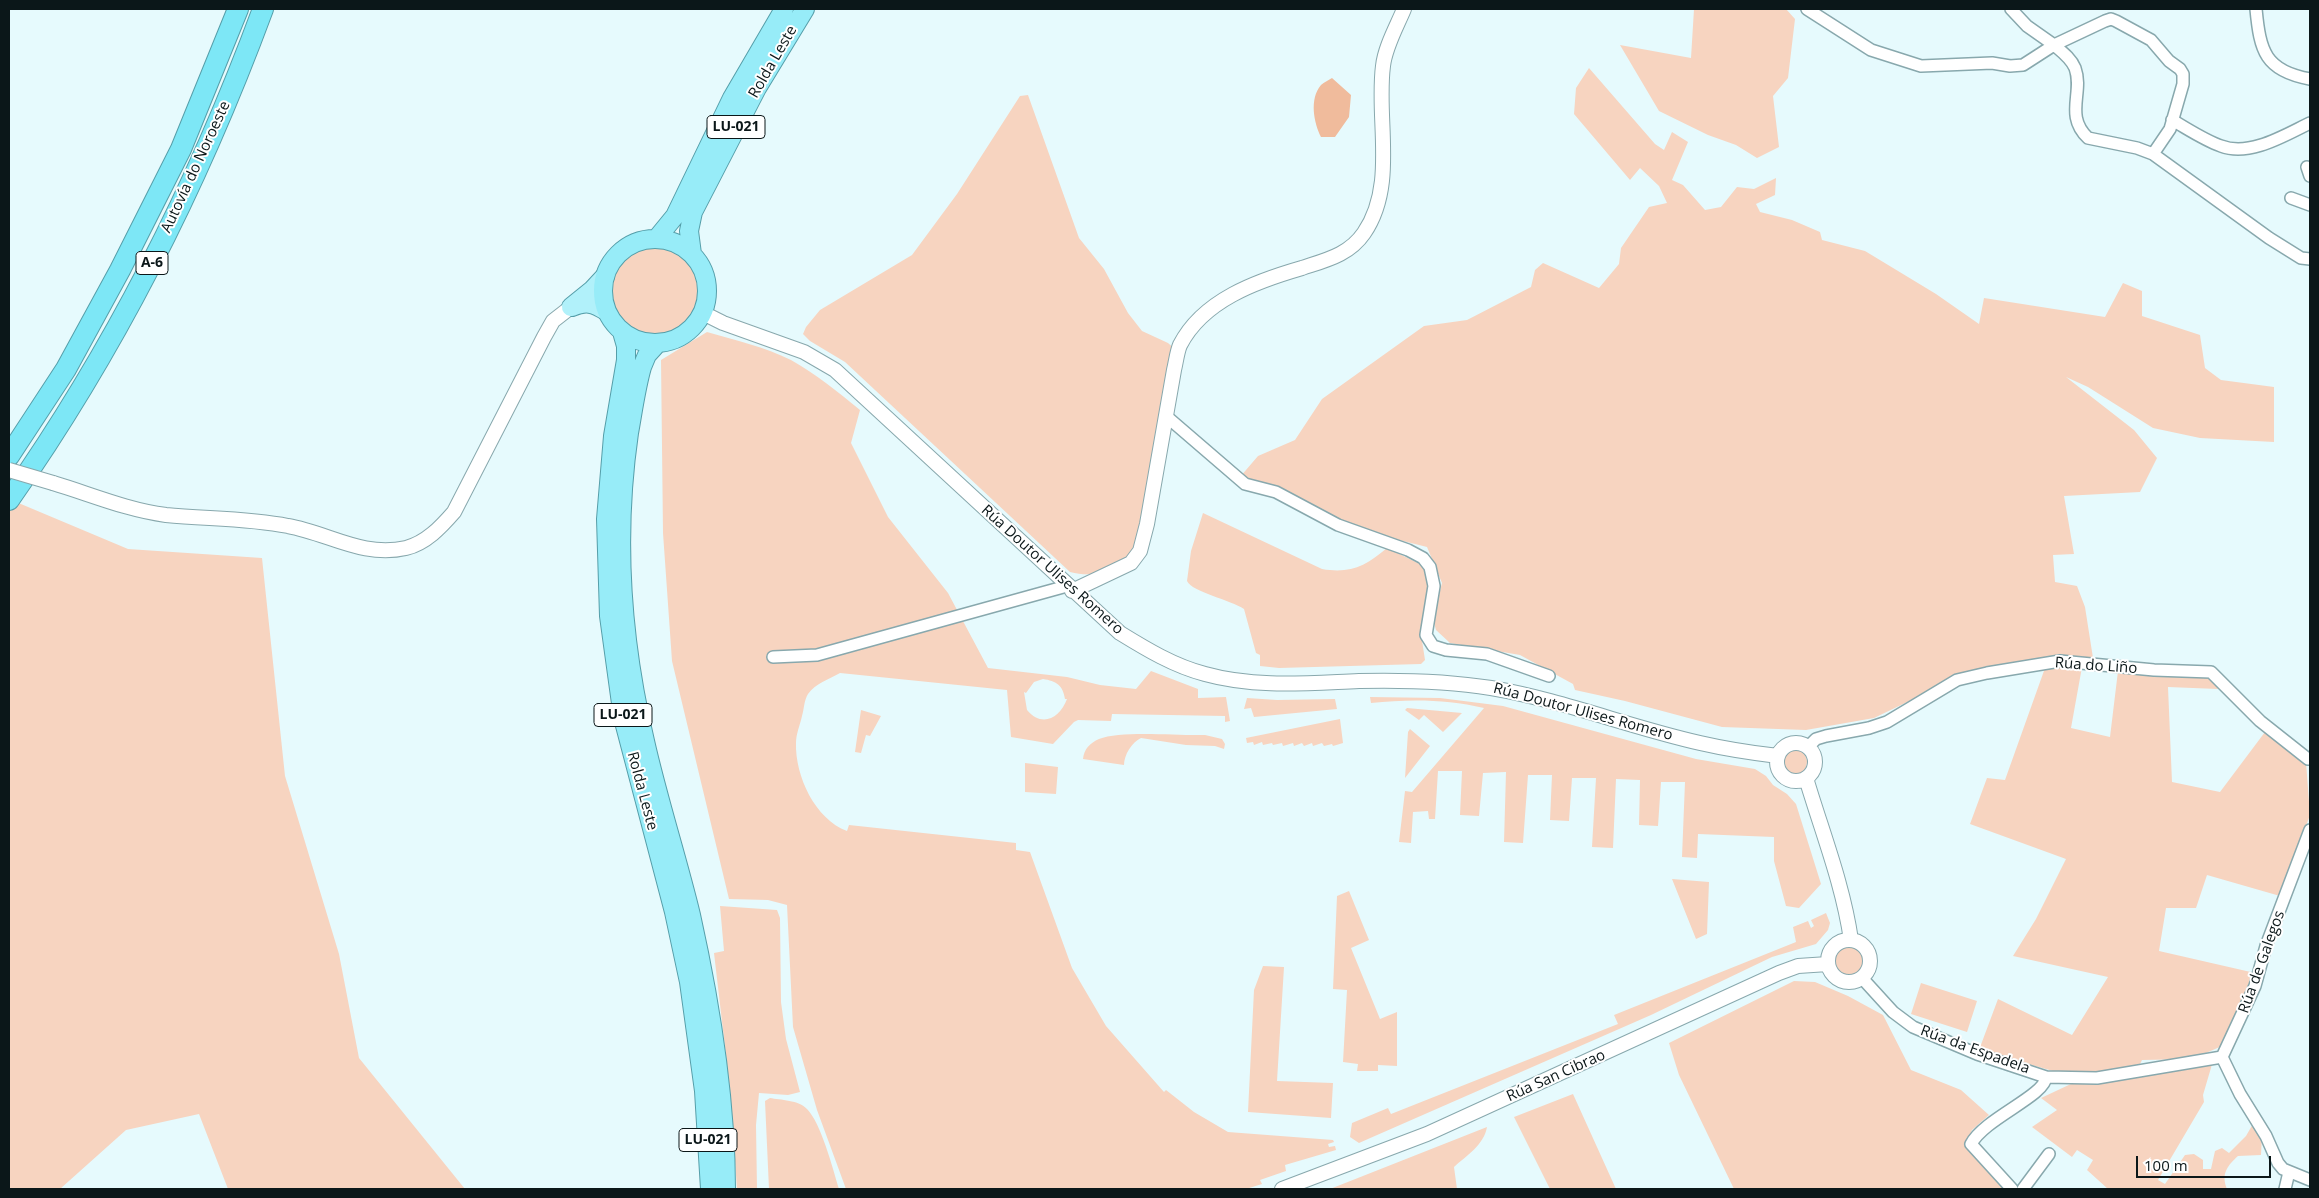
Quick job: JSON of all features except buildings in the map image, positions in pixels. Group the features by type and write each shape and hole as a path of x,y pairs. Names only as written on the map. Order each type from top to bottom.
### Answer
{"highway":[{"name":"Autovía do Noroeste","path":"9,456 66,369 120,270 181,149 238,9"},
{"name":"Autovía do Noroeste","path":"9,500 87,381 151,266 208,147 263,9"},
{"name":"Rolda Leste","path":"657,238 672,222 729,104 784,9"},
{"name":"Rolda Leste","path":"703,313 707,295 705,276 692,254 689,231 693,212 757,88 805,9"},
{"path":"604,276 612,260 624,248 640,241 657,238 682,246 692,254"},
{"name":"Rolda Leste","path":"604,276 602,293 606,311 622,332 626,346 626,360 616,416 606,519 606,568 610,630 625,726 674,912 690,989 704,1092 710,1189"},
{"path":"657,344 671,341 684,335 695,325 703,313"},
{"name":"Rolda Leste","path":"622,332 644,342 657,344"},
{"name":"Rolda Leste","path":"657,344 647,355 640,373 626,462 621,531 624,615 631,673 639,716 688,904 712,1023 723,1120 726,1189"}],"main road":[{"path":"571,307 592,290 604,276"},
{"path":"571,307 584,302 593,303 606,311"}],"street":[{"path":"773,657 817,655 1070,589 1130,563 1140,550 1148,524 1180,346 1192,327 1207,311 1236,294 1276,276 1332,258 1348,250 1364,234 1373,216 1380,191 1383,65 1404,9"},
{"path":"1807,9 1871,50 1921,66 1992,63 2010,66 2023,65 2054,45 2110,19 2151,40 2183,74 2183,84 2170,129 2153,154"},
{"path":"2011,9 2027,26 2066,56 2074,68 2076,123 2088,138 2137,148 2153,154 2262,233 2301,258 2310,259"},
{"path":"2256,9 2258,30 2264,49 2273,64 2292,76 2310,79"},
{"path":"2172,120 2220,146 2232,149 2245,148 2274,140 2310,123"},
{"path":"2291,198 2310,205"},
{"path":"9,470 135,508 166,514 287,526 312,532 351,546 379,551 407,548 436,533 454,512 553,321 571,307"},
{"name":"Rúa Doutor Ulises Romero","path":"703,313 723,323 804,352 835,370 1070,589 1127,638 1150,651 1205,674 1260,684 1397,680 1458,683 1531,696 1698,743 1778,756"},
{"path":"1166,416 1245,484 1276,492 1338,525 1408,550 1423,558 1430,567 1434,586 1426,635 1433,646 1446,650 1487,654 1549,676"},
{"name":"Rúa do Liño","path":"1808,747 1816,740 1826,736 1869,728 1887,722 1957,680 2060,660 2154,670 2211,672 2260,721 2310,763"},
{"path":"1793,743 1808,747 1812,752 1815,763 1811,774 1806,778 1795,781 1784,777 1778,767 1778,756 1784,748 1793,743"},
{"path":"1806,778 1841,888 1847,911 1851,940"},
{"name":"Rúa de Galegos","path":"2222,1057 2255,986 2266,946 2310,830"},
{"path":"1851,940 1861,943 1870,955 1871,964 1862,978 1854,982 1843,982 1834,976 1828,964 1829,956 1834,946 1842,941 1851,940"},
{"name":"Rúa San Cibrao","path":"1282,1189 1427,1134 1779,973 1798,966 1828,964"},
{"name":"Rúa da Espadela","path":"1862,978 1893,1012 1913,1027 1977,1054 2046,1077 2097,1078 2222,1057"},
{"path":"2222,1057 2240,1094 2266,1136 2278,1163 2289,1172 2310,1180"},
{"name":"Rúa da Espadela","path":"2012,1189 1971,1144 1975,1137 1991,1122 2039,1091 2046,1083 2046,1077"},
{"path":"2022,1189 2049,1154"},
{"path":"2285,1189 2289,1172"}],"shaded area":[{"path":"1694,9 1786,9 1795,19 1788,78 1773,96 1779,147 1757,158 1736,145 1708,135 1659,111 1620,45 1691,58"},
{"path":"1589,68 1655,144 1664,150 1672,132 1688,142 1672,180 1683,185 1705,210 1721,207 1737,187 1754,189 1776,178 1775,195 1756,204 1760,212 1792,220 1820,232 1822,240 1865,251 1936,294 1979,324 1984,298 2105,317 2123,283 2142,291 2142,316 2200,335 2205,368 2221,380 2274,387 2274,442 2200,438 2153,428 2088,387 2066,377 2134,430 2157,458 2140,492 2064,496 2074,554 2053,555 2055,582 2077,586 2085,607 2093,658 2063,656 1953,680 1874,718 1806,730 1722,727 1625,701 1575,690 1573,684 1520,655 1450,643 1436,630 1433,619 1442,583 1427,547 1363,531 1240,477 1258,456 1295,440 1322,399 1424,326 1467,320 1531,287 1535,270 1543,263 1599,288 1619,264 1621,248 1649,207 1667,203 1659,186 1640,168 1630,180 1574,114 1576,88"},
{"path":"1332,78 1351,95 1349,117 1335,137 1321,137 1316,125 1315,97 1321,85"},
{"path":"1028,95 1079,238 1104,269 1128,313 1142,331 1168,343 1176,350 1135,550 1114,568 1098,573 1080,574 1070,572 845,362 810,341 803,334 806,327 820,310 912,255 957,194 1020,96"},
{"path":"654,246 671,249 686,259 696,274 699,291 696,308 686,323 671,333 654,336 637,333 622,323 612,308 609,291 612,274 622,259 637,249"},
{"path":"707,332 781,355 791,360 818,377 860,410 851,443 888,517 948,593 988,668 1067,677 1100,685 1136,689 1151,671 1198,689 1198,698 1226,697 1230,721 1225,722 1225,716 1112,714 1111,721 1078,720 1074,722 1053,744 1011,737 1007,690 840,673 818,685 807,696 797,736 797,756 803,782 817,807 825,817 847,831 849,825 1016,843 1016,850 1030,852 1072,968 1106,1026 1164,1092 1166,1090 1194,1112 1228,1132 1333,1140 1334,1142 1328,1144 1329,1147 1335,1146 1336,1150 1285,1165 1286,1171 1260,1180 1262,1184 1246,1189 846,1189 817,1110 793,1027 787,905 768,900 729,899 672,661 663,533 661,360","holes":["1043,679 1058,684 1063,690 1065,699 1067,699 1064,706 1055,716 1039,719 1027,710 1024,692 1026,693 1034,682"]},
{"path":"9,499 128,549 262,558 285,776 339,954 359,1058 465,1189 228,1189 199,1114 126,1130 60,1189 9,1189"},
{"path":"1203,513 1322,569 1341,570 1357,567 1372,560 1387,548 1420,564 1425,571 1430,585 1421,634 1425,660 1421,664 1279,668 1260,666 1260,655 1256,653 1244,609 1196,589 1187,581 1191,551"},
{"path":"2082,667 2071,728 2110,737 2118,671 2214,679 2218,689 2168,687 2172,782 2220,792 2265,732 2306,762 2310,815 2280,896 2207,875 2196,908 2166,908 2159,951 2255,973 2222,1046 2192,1059 2142,1060 2138,1068 2094,1075 2060,1073 1979,1050 1998,999 2072,1035 2108,977 2013,956 2036,919 2066,859 1970,824 1987,778 2005,780 2045,668"},
{"path":"1370,697 1440,698 1503,706 1696,759 1755,769 1766,776 1773,785 1787,794 1796,804 1821,884 1799,908 1786,906 1774,861 1774,837 1698,834 1697,858 1682,857 1685,782 1661,782 1658,826 1639,825 1640,780 1616,779 1613,848 1592,847 1596,778 1572,778 1569,821 1550,820 1552,775 1528,775 1523,843 1504,842 1506,772 1483,773 1479,816 1460,815 1462,771 1438,771 1435,819 1429,819 1428,811 1413,812 1411,843 1399,842 1405,791 1412,792 1484,708 1428,701 1371,703"},
{"path":"1247,698 1277,700 1335,699 1337,709 1254,717 1251,708 1244,709"},
{"path":"1407,708 1462,713 1443,732 1424,715 1419,720 1405,710"},
{"path":"861,710 881,716 870,736 866,735 861,753 855,752"},
{"path":"1340,719 1343,743 1333,746 1332,744 1324,746 1322,743 1313,746 1312,743 1304,746 1302,743 1294,746 1293,743 1283,746 1282,743 1263,745 1262,742 1254,745 1253,742 1247,743 1246,738"},
{"path":"1410,729 1430,746 1405,778 1408,732"},
{"path":"1135,734 1205,735 1222,739 1225,744 1224,749 1215,746 1186,745 1141,738 1129,749 1124,765 1083,759 1086,749 1090,744 1109,736"},
{"path":"1795,750 1804,753 1807,762 1804,771 1795,774 1786,771 1783,762 1786,753"},
{"path":"1025,763 1058,767 1056,794 1025,792"},
{"path":"1672,879 1709,882 1707,934 1696,939"},
{"path":"1349,891 1369,940 1351,948 1380,1019 1397,1012 1397,1066 1378,1065 1378,1071 1357,1071 1358,1064 1343,1062 1347,990 1333,989 1337,896"},
{"path":"720,906 777,910 780,918 781,1002 786,1039 800,1092 788,1095 759,1093 756,1125 757,1189 737,1189 730,1090 714,953 724,951"},
{"path":"1826,913 1830,923 1828,930 1816,944 1772,957 1651,1015 1359,1143 1350,1137 1352,1123 1388,1108 1391,1114 1618,1024 1614,1015 1796,942 1793,927 1808,921 1811,928 1814,926 1811,920"},
{"path":"1848,946 1854,947 1862,955 1862,967 1854,975 1848,976 1842,975 1834,967 1833,961 1834,955 1842,947"},
{"path":"1263,966 1284,967 1277,1081 1333,1083 1331,1118 1248,1112 1254,990"},
{"path":"1794,981 1815,982 1848,996 1883,1015 1911,1070 1961,1090 1989,1115 1972,1130 1967,1143 2009,1189 1734,1189 1679,1075 1669,1043"},
{"path":"1921,983 1977,1001 1967,1032 1911,1014"},
{"path":"2213,1061 2203,1095 2204,1102 2158,1180 2165,1184 2185,1155 2194,1154 2203,1160 2203,1169 2211,1169 2215,1151 2222,1148 2229,1153 2246,1136 2254,1122 2262,1136 2261,1155 2238,1156 2234,1160 2228,1167 2225,1175 2227,1189 2108,1189 2087,1170 2093,1160 2077,1150 2072,1157 2032,1127 2057,1110 2041,1098 2073,1083"},
{"path":"1573,1094 1616,1189 1550,1189 1514,1117"},
{"path":"770,1098 789,1101 804,1106 807,1109 817,1125 826,1147 839,1189 769,1189 765,1101"},
{"path":"1487,1127 1478,1145 1454,1167 1457,1189 1330,1189"}]}
